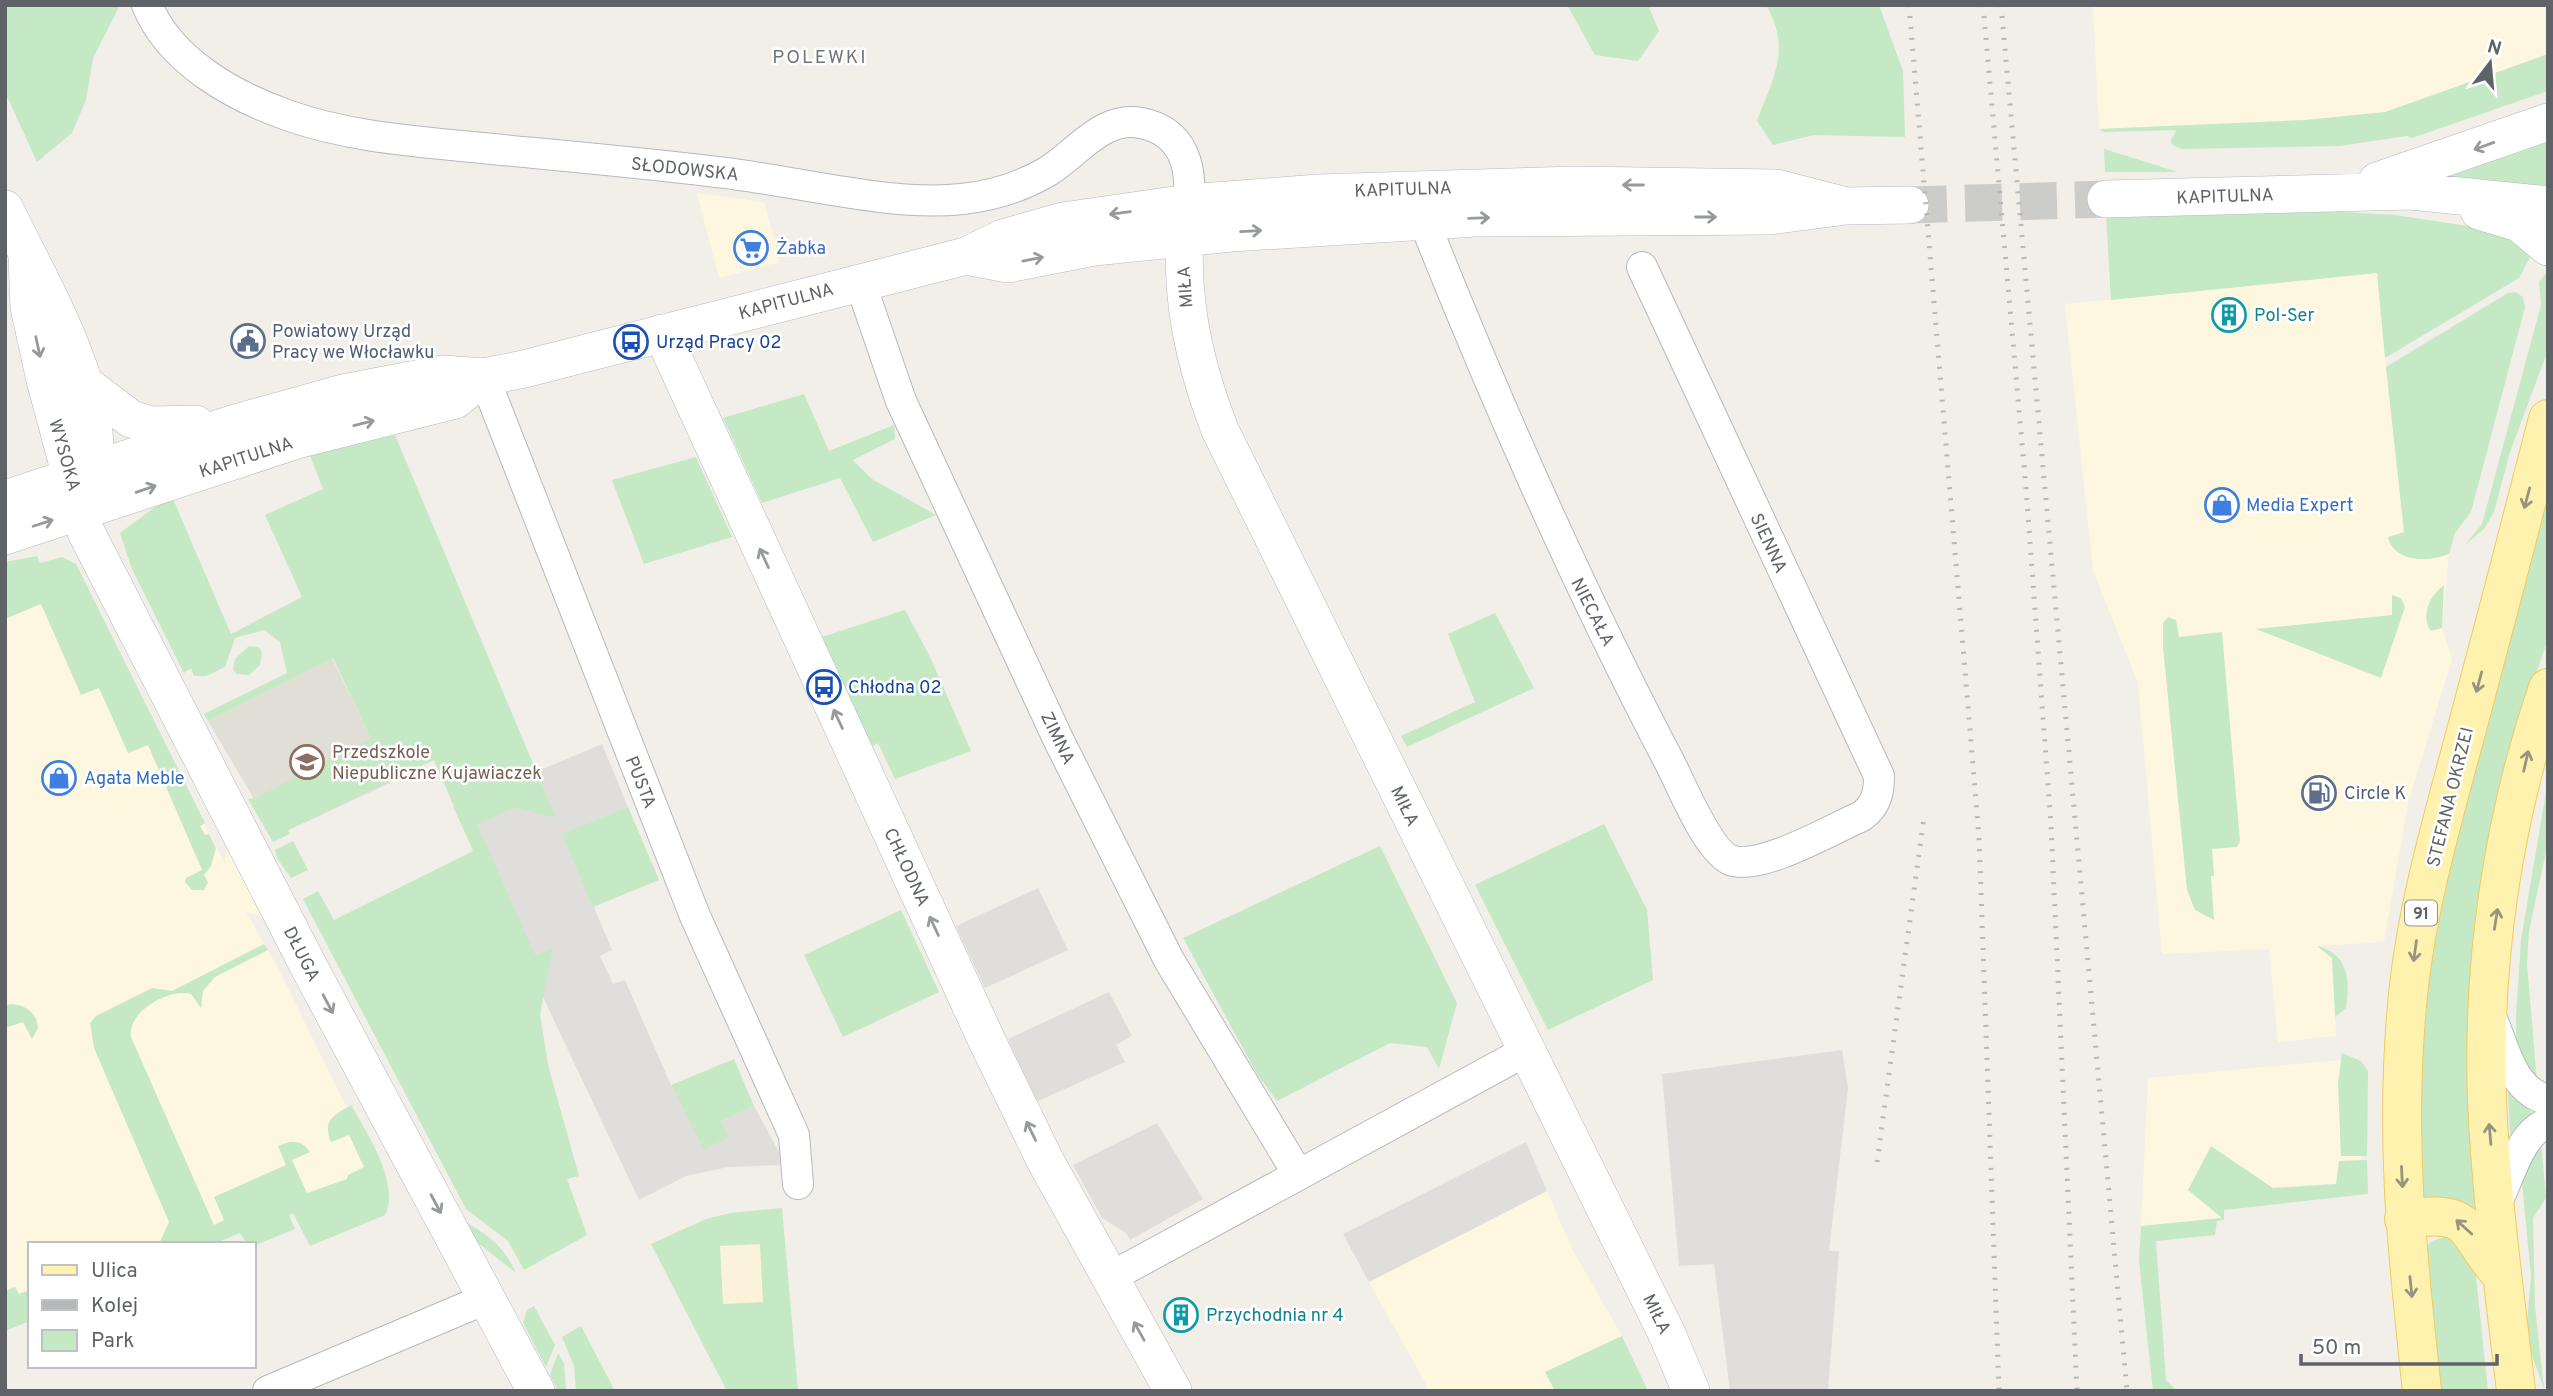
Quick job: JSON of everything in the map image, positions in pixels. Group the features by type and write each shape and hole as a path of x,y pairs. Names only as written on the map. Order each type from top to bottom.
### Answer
{"main road":[{"name":"STEFANA OKRZEI","path":"2422,1391 2404,1219 2400,1107 2409,993 2419,919 2548,419"},
{"path":"2516,1391 2487,1101 2488,1011 2494,932 2510,827 2531,736 2548,688"},
{"path":"2404,1219 2447,1215 2462,1222 2504,1277"}],"street":[{"name":"SŁODOWSKA","path":"147,5 183,54 203,72 242,97 289,116 402,141 719,172 922,201 962,199 1010,188 1048,171 1106,128 1131,122 1161,130 1180,146 1191,172 1186,220"},
{"name":"KAPITULNA","path":"2345,192 2548,122"},
{"name":"KAPITULNA","path":"5,536 82,485 232,424 392,381 443,374 484,377 966,256 1007,264 1094,247 1186,220 1331,192 1590,185 1776,188 1846,206"},
{"name":"KAPITULNA","path":"2411,191 2519,223 2548,247"},
{"name":"KAPITULNA","path":"2106,199 2411,191 2548,205"},
{"name":"KAPITULNA","path":"1186,220 1424,221 1476,218 1770,216 1846,206 1910,205"},
{"name":"WYSOKA","path":"5,209 64,330 96,434 82,485"},
{"name":"MIŁA","path":"1186,220 1183,277 1189,326 1204,390 1220,430 1667,1334 1691,1391"},
{"name":"NIECAŁA","path":"1424,221 1560,545 1714,847 1732,861 1757,860 1862,816"},
{"name":"WYSOKA","path":"27,256 29,307 82,485"},
{"name":"SIENNA","path":"1642,267 1880,776 1873,807 1862,816"},
{"name":"ZIMNA","path":"860,282 901,401 1059,741 1170,960 1298,1174"},
{"name":"CHŁODNA","path":"662,333 987,1041 1045,1160 1173,1391"},
{"name":"KAPITULNA","path":"5,499 300,439 455,400 484,377"},
{"name":"PUSTA","path":"484,377 695,916 794,1135 798,1184"},
{"name":"KAPITULNA","path":"80,381 133,420 152,425 232,424"},
{"name":"DŁUGA","path":"82,485 93,547 263,878 536,1391"},
{"path":"2488,1011 2518,1081 2529,1092 2548,1100"},
{"path":"1109,1278 1526,1051"},
{"path":"2497,1202 2522,1145 2534,1129 2548,1123"},
{"path":"268,1391 488,1298"}],"shaded area":[{"path":"2093,5 2548,5 2548,54 2383,113 2305,120 2099,129"},
{"path":"697,193 764,202 780,262 719,278"},
{"path":"2377,273 2404,531 2449,554 2442,628 2452,659 2408,803 2384,942 2317,946 2332,958 2336,1036 2278,1042 2269,949 2162,954 2138,683 2093,570 2065,304"},
{"path":"5,591 81,608 173,766 225,863 227,848 276,929 260,916 246,912 277,966 379,1173 214,1242 28,1242 28,1320 5,1329"},
{"name":"Przedszkole Niepubliczne Kujawiaczek","path":"332,658 392,782 276,836 208,721"},
{"path":"602,744 628,807 563,834 612,950 600,956 613,984 625,980 671,1085 704,1149 721,1121 754,1106 786,1165 728,1167 686,1176 639,1200 453,807"},
{"path":"1038,888 1068,950 985,988 956,926"},
{"path":"1109,992 1132,1036 1116,1045 1125,1062 1036,1102 1008,1039"},
{"path":"1842,1050 1848,1088 1829,1251 1839,1251 1828,1391 1730,1391 1714,1264 1679,1266 1662,1074"},
{"path":"2339,1060 2358,1076 2362,1182 2273,1188 2211,1147 2223,1218 2141,1226 2148,1078"},
{"path":"1157,1123 1203,1199 1130,1240 1126,1233 1102,1218 1073,1165"},
{"path":"1526,1142 1547,1191 1369,1282 1343,1234"},
{"path":"1547,1191 1572,1249 1622,1336 1545,1372 1555,1391 1430,1391 1369,1282"}],"green space":[{"path":"5,5 120,5 93,58 86,100 72,133 37,162 5,92"},
{"path":"1567,5 1648,5 1659,31 1638,61 1595,55"},
{"path":"1766,5 1879,5 1903,71 1905,137 1814,135 1773,145 1757,121 1774,77 1779,50 1774,21"},
{"path":"2548,54 2548,91 2412,138 2407,136 2339,146 2182,149 2172,145 2171,139 2177,130 2104,132 2099,129 2305,120 2385,112"},
{"path":"2548,140 2548,187 2451,176"},
{"path":"2104,149 2178,172 2105,172"},
{"path":"2308,210 2395,215 2501,231 2534,250 2519,278 2385,358 2377,273 2111,300 2106,214"},
{"path":"2548,271 2548,350 2510,452 2494,512 2484,529 2465,545 2482,524 2541,305 2539,282"},
{"path":"2515,292 2523,297 2525,307 2471,512 2455,533 2449,554 2422,559 2405,556 2397,552 2388,537 2404,532 2386,367 2508,293"},
{"path":"804,394 829,451 894,425 895,439 853,460 872,479 936,515 873,542 840,478 762,503 723,418"},
{"path":"395,435 555,816 516,807 477,824 535,955 553,948 540,1014 548,1065 579,1176 567,1179 587,1235 524,1270 508,1241 466,1209 303,899 318,891 334,920 473,851 434,760 288,830 290,834 273,842 248,799 255,798 371,739 333,658 208,721 204,714 287,673 280,642 264,630 235,638 225,667 206,676 194,676 191,668 184,673 132,569 120,533 163,501 173,499 231,634 302,597 265,515 323,489 310,456"},
{"path":"696,457 732,537 644,564 612,480"},
{"path":"2548,482 2548,639 2529,694 2480,1212 2420,1201 2420,1050 2439,904"},
{"path":"37,556 40,563 62,557 76,564 205,823 200,826 205,835 209,834 216,848 211,866 204,875 208,882 204,890 192,890 185,882 186,878 202,870 148,745 128,753 99,688 81,695 41,604 5,619 5,562"},
{"path":"2444,585 2442,628 2431,631 2426,619 2428,606"},
{"path":"2392,595 2401,598 2405,607 2381,678 2256,629 2392,615"},
{"path":"905,610 931,659 971,751 895,779 878,743 872,746 822,637"},
{"path":"1495,613 1534,688 1407,747 1401,736 1475,702 1448,634"},
{"path":"2168,617 2176,620 2179,637 2222,632 2240,841 2237,847 2212,849 2214,920 2195,910 2187,890 2163,647 2163,623"},
{"path":"249,646 259,647 262,653 260,665 249,675 237,674 233,670 235,659"},
{"path":"2548,780 2548,842 2529,931 2527,964 2537,1082 2516,1049 2516,1017 2521,940"},
{"path":"628,807 659,880 593,907 562,834"},
{"path":"1604,824 1647,910 1653,980 1548,1030 1475,885"},
{"path":"293,841 308,870 291,878 277,858 275,850"},
{"path":"1380,846 1457,1003 1439,1069 1427,1047 1390,1043 1277,1101 1257,1074 1183,938"},
{"path":"901,910 939,992 843,1037 804,955"},
{"path":"264,944 268,950 215,977 203,991 201,1008 191,994 172,995 143,1010 132,1027 131,1037 214,1225 224,1220 214,1197 286,1165 278,1146 283,1144 299,1143 310,1152 292,1160 307,1193 347,1179 348,1175 364,1167 349,1135 331,1142 329,1135 331,1119 351,1105 373,1143 385,1174 389,1203 385,1215 310,1246 293,1213 289,1215 295,1229 256,1245 256,1242 246,1242 240,1233 219,1242 160,1242 169,1222 94,1048 90,1023 96,1016 152,988 172,991"},
{"path":"2317,946 2336,955 2345,970 2348,988 2346,1008 2335,1017 2332,958"},
{"path":"11,1004 26,1008 33,1014 38,1028 32,1039 23,1022 5,1028 5,1006"},
{"path":"2342,1053 2361,1061 2368,1071 2367,1156 2341,1156 2338,1083"},
{"path":"734,1059 754,1106 721,1121 728,1137 704,1150 671,1085"},
{"path":"2508,1090 2532,1113 2510,1135"},
{"path":"2541,1141 2546,1198 2533,1218 2535,1307 2544,1389 2529,1347 2527,1323 2531,1276 2522,1183 2522,1174"},
{"path":"2211,1146 2273,1188 2336,1184 2339,1161 2367,1160 2368,1194 2224,1210 2224,1220 2217,1221 2215,1235 2156,1241 2166,1380 2177,1391 2153,1391 2139,1261 2141,1226 2222,1218 2188,1190"},
{"path":"782,1208 798,1391 727,1391 651,1244 706,1219 730,1213"},
{"path":"462,1219 500,1247 516,1273 469,1236"},
{"path":"2445,1237 2456,1240 2475,1267 2488,1391 2437,1391 2425,1248 2432,1241"},
{"path":"15,1287 19,1294 27,1291 28,1322 5,1331 5,1291"},
{"path":"534,1306 555,1345 546,1367 523,1323 527,1310"},
{"path":"581,1326 615,1391 576,1391 574,1366 562,1337"},
{"path":"1622,1336 1648,1391 1555,1391 1545,1372"},
{"path":"558,1353 564,1363 566,1391 558,1391 550,1375"}],"sand":[{"path":"760,1244 763,1302 723,1304 720,1246"}],"tunnel":[{"path":"1910,205 2106,199"}],"railway":[{"path":"1909,5 1979,837 1999,1391"},
{"path":"1983,5 2026,488 2051,825 2077,1391"},
{"path":"2001,5 2127,1391"},
{"path":"1877,1162 1924,817"}],"place":[{"name":"Żabka","path":"751,248"},
{"name":"Pol-Ser","path":"2229,315"},
{"name":"Powiatowy Urząd Pracy we Włocławku","path":"248,341"},
{"name":"Urząd Pracy 02","path":"631,342"},
{"name":"Media Expert","path":"2222,505"},
{"name":"Chłodna 02","path":"824,687"},
{"name":"Przedszkole Niepubliczne Kujawiaczek","path":"307,762"},
{"name":"Agata Meble","path":"59,778"},
{"name":"Circle K","path":"2319,793"},
{"name":"Przychodnia nr 4","path":"1181,1315"}],"district":[{"name":"POLEWKI","path":"820,56"}]}
